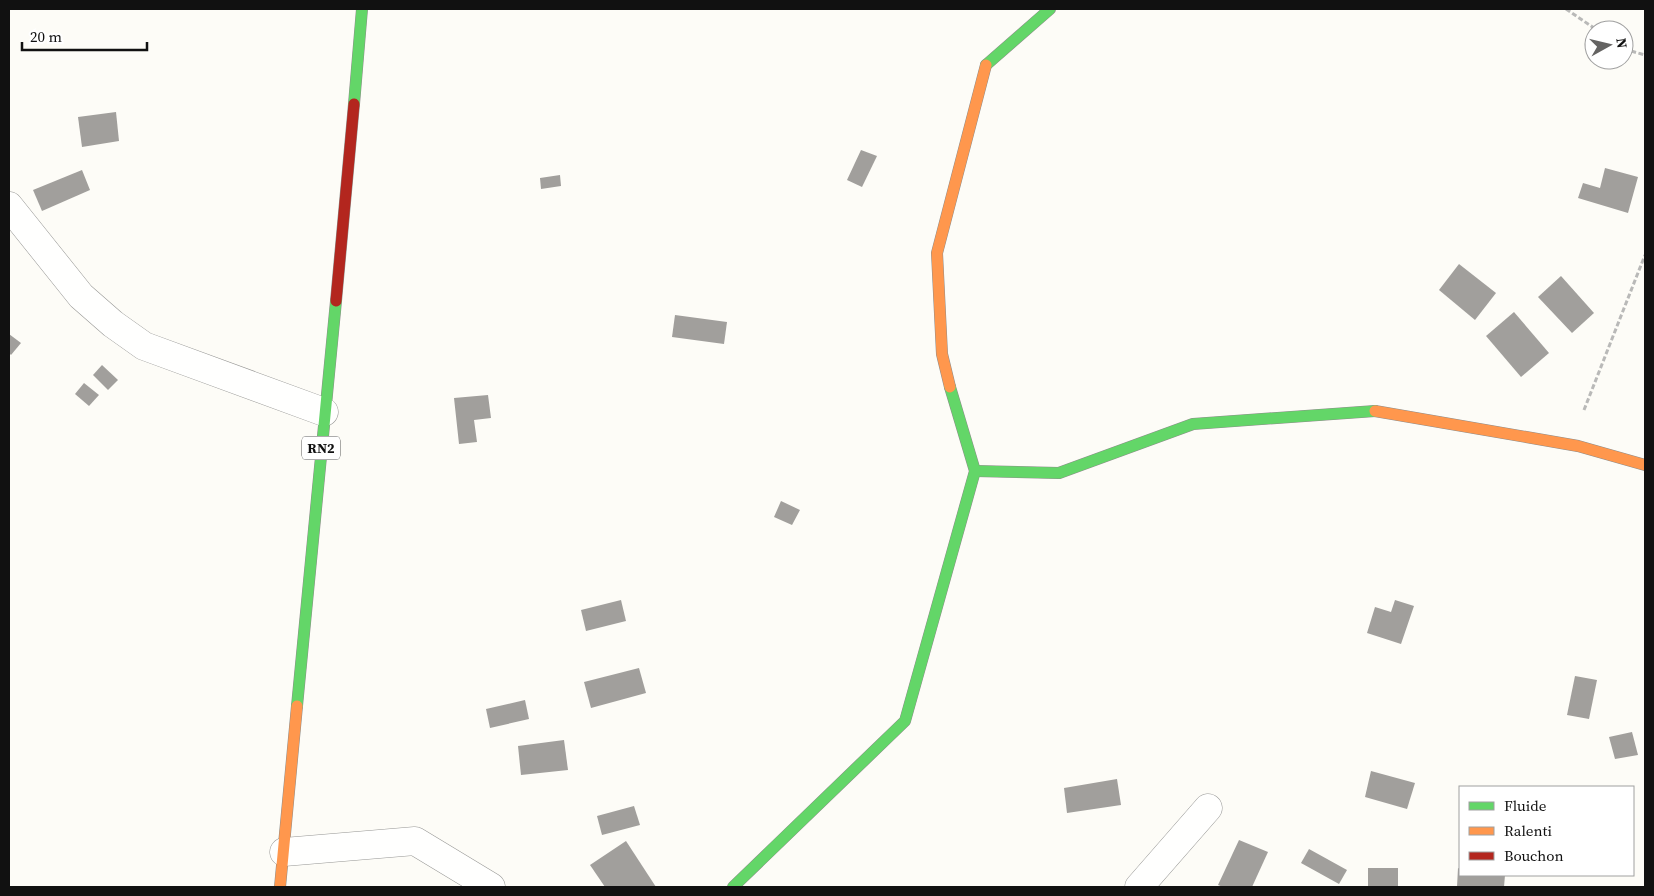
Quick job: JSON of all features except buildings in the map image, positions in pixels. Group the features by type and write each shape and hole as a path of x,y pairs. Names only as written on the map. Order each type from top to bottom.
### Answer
{"main road":[{"name":"RN2","path":"280,887 324,412 342,251 362,9"},
{"path":"734,887 905,721 975,471 955,410 942,354 937,253 984,67 1050,9"},
{"path":"975,471 1059,473 1193,424 1370,410 1568,444 1645,465"}],"street":[{"path":"9,206 81,296 113,324 144,346 324,412"},
{"path":"1139,887 1208,808"},
{"path":"284,852 415,841 492,887"}],"path":[{"path":"1566,9 1584,21"},
{"path":"1568,444 1594,389 1645,255"}],"traffic: fast":[{"path":"354,104 362,9"},
{"path":"986,65 1050,9"},
{"path":"297,706 336,301"},
{"path":"733,887 905,721 975,471 950,387"},
{"path":"975,471 1059,473 1193,424 1375,411"}],"traffic: slow":[{"path":"950,387 942,354 937,253 986,65"},
{"path":"1375,411 1578,446 1645,465"},
{"path":"280,887 297,706"}],"traffic: jam":[{"path":"336,301 354,104"}]}
